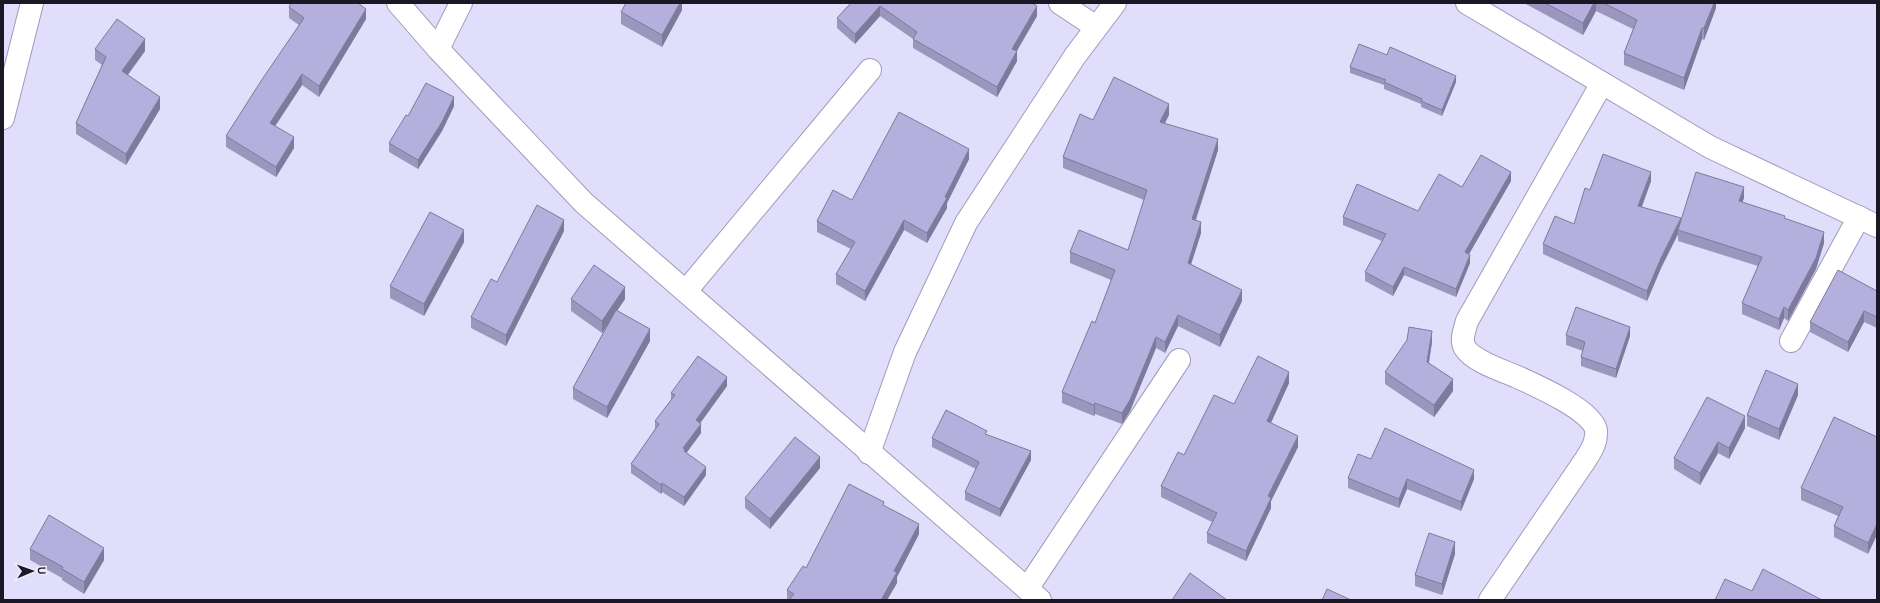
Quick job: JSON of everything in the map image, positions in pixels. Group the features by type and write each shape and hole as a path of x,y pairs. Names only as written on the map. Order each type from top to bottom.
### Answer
{"street":[{"path":"3,118 32,3"},
{"path":"398,3 438,49 584,203 1034,594 1179,360"},
{"path":"438,49 461,3"},
{"path":"1060,3 1096,28"},
{"path":"870,453 905,352 966,223 1075,56 1115,3"},
{"path":"1467,3 1710,147 1868,221 1791,341"},
{"path":"686,291 870,70"},
{"path":"1490,600 1595,445 1596,430 1594,424 1588,417 1573,406 1488,364 1469,352 1463,342 1464,332 1467,321 1602,83"}],"building":[{"path":"291,3 358,3 366,9 319,86 302,74 270,123 294,137 276,167 226,136 304,18 289,7"},
{"path":"626,3 680,3 662,35 621,12"},
{"path":"851,3 1032,3 1037,6 1012,49 1017,51 997,87 913,39 917,32 880,6 855,34 837,18"},
{"path":"1545,3 1594,3 1583,23"},
{"path":"1604,3 1714,3 1704,28 1702,28 1684,78 1624,53 1637,20"},
{"path":"117,19 145,39 122,71 160,97 126,154 76,123 106,57 95,49"},
{"path":"1359,44 1387,55 1390,47 1456,76 1442,110 1421,101 1422,99 1384,82 1386,80 1350,67"},
{"path":"1114,77 1169,104 1160,122 1218,139 1192,219 1201,222 1188,263 1242,290 1220,335 1178,315 1165,342 1156,337 1130,400 1122,413 1095,403 1094,405 1062,392 1092,321 1095,323 1115,270 1070,252 1079,230 1128,250 1147,190 1063,157 1080,114 1093,120"},
{"path":"426,83 454,97 442,122 418,160 389,143 406,115 408,116"},
{"path":"899,112 969,149 945,197 947,198 927,233 904,220 865,291 836,274 855,242 817,221 833,190 852,200"},
{"path":"1603,154 1651,172 1638,206 1681,218 1661,258 1647,291 1543,244 1555,216 1574,224 1585,188 1590,190"},
{"path":"1481,155 1511,172 1465,252 1470,255 1456,289 1404,267 1393,287 1365,272 1386,234 1343,217 1357,184 1418,211 1439,174 1462,187"},
{"path":"1696,172 1744,187 1739,201 1785,216 1784,218 1824,232 1816,258 1788,310 1784,307 1779,319 1742,303 1762,257 1678,230"},
{"path":"537,205 564,220 506,335 471,317 491,279 497,282"},
{"path":"430,212 464,230 424,304 390,286"},
{"path":"594,265 625,287 602,321 571,299"},
{"path":"1838,270 1877,291 1877,317 1864,311 1848,342 1810,322"},
{"path":"1576,307 1630,327 1616,369 1581,357 1585,342 1566,335"},
{"path":"616,310 650,329 607,407 573,388"},
{"path":"1409,327 1432,331 1427,362 1453,379 1434,405 1385,372 1407,340"},
{"path":"698,356 727,377 696,420 701,424 683,448 685,449 684,451 706,467 684,497 662,483 661,485 631,464 659,424 655,421 675,395 671,393"},
{"path":"1258,356 1289,372 1267,421 1298,436 1268,496 1271,498 1246,551 1207,533 1217,513 1161,486 1178,452 1184,455 1214,395 1234,404"},
{"path":"1766,370 1798,384 1779,429 1747,415"},
{"path":"1707,397 1745,416 1729,448 1718,442 1700,473 1674,458"},
{"path":"946,410 987,431 985,434 1031,451 1000,509 965,492 979,462 932,438"},
{"path":"1834,417 1877,437 1877,524 1868,543 1834,526 1843,507 1801,488"},
{"path":"1385,428 1474,470 1461,502 1407,479 1399,499 1348,478 1358,454 1371,459"},
{"path":"795,437 820,457 770,519 745,498"},
{"path":"849,484 884,502 883,505 919,524 894,571 897,572 881,600 789,600 794,594 787,590 803,566 806,568"},
{"path":"49,515 104,548 84,582 62,569 63,567 30,549"},
{"path":"1429,533 1455,542 1442,584 1415,575"},
{"path":"1763,569 1822,600 1715,600 1725,579 1752,591"},
{"path":"1190,573 1227,600 1172,600"},
{"path":"1327,589 1351,600 1322,600"}]}
